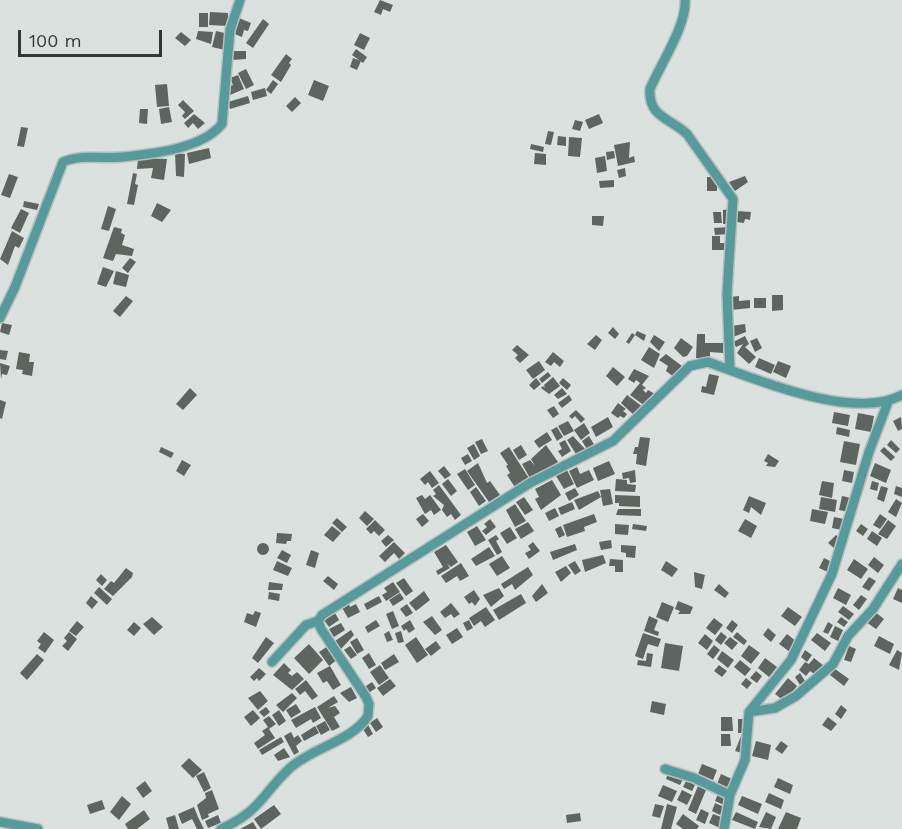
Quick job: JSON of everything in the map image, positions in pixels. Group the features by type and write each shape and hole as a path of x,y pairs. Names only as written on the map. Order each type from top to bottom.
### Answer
{"street":[{"path":"0,318 15,287 63,162 82,158 123,157 187,146 216,131 222,124 230,30 240,0"},
{"path":"685,0 686,11 683,23 650,89 649,101 658,116 679,126 687,134 733,199 727,294 730,370"},
{"path":"272,662 306,624 318,621 346,598 410,561 530,483 613,441 690,366 708,362 839,404 865,406 888,402 902,395"},
{"path":"724,829 730,795 745,760 749,712 791,660 832,574 869,452 888,402"},
{"path":"749,712 775,708 804,689 833,664 848,636 873,609 902,564"},
{"path":"221,829 244,818 259,805 290,768 347,734 368,716 369,704 366,697 318,621"},
{"path":"665,769 694,778 730,795"},
{"path":"0,822 38,829"}],"building":[{"path":"380,0 393,5 390,12 383,9 381,15 374,12"},
{"path":"210,12 228,13 228,26 209,25"},
{"path":"199,13 208,13 208,27 199,27"},
{"path":"239,18 251,23 248,31 244,30 242,37 232,33"},
{"path":"263,19 269,24 253,48 246,43"},
{"path":"198,31 213,32 211,44 196,39"},
{"path":"216,31 229,34 225,50 212,47"},
{"path":"181,32 191,40 185,46 175,38"},
{"path":"360,33 370,38 364,50 354,45"},
{"path":"356,49 367,57 363,63 352,55"},
{"path":"232,51 246,51 246,59 232,60"},
{"path":"286,54 292,59 289,63 291,65 281,82 271,75"},
{"path":"353,58 361,61 357,70 350,67"},
{"path":"246,69 254,85 246,89 238,73"},
{"path":"238,75 244,89 230,95 227,87 233,85 230,78"},
{"path":"273,80 278,84 271,94 266,90"},
{"path":"314,80 329,86 323,101 308,95"},
{"path":"167,84 169,106 157,107 155,85"},
{"path":"265,88 267,96 253,100 251,92"},
{"path":"248,96 250,103 230,109 228,102"},
{"path":"295,97 301,103 292,112 286,106"},
{"path":"183,100 194,111 185,119 182,116 185,112 178,105"},
{"path":"169,107 172,122 161,124 159,109"},
{"path":"140,109 148,109 147,124 139,123"},
{"path":"194,114 205,123 198,129 193,123 188,128 184,123"},
{"path":"599,114 603,123 589,129 585,120"},
{"path":"575,120 583,122 580,131 572,129"},
{"path":"21,127 28,128 24,147 17,146"},
{"path":"548,131 554,132 551,145 545,144"},
{"path":"558,136 566,137 566,146 557,145"},
{"path":"569,137 582,138 580,157 568,156"},
{"path":"630,142 629,158 634,156 635,162 618,166 614,145"},
{"path":"531,144 544,147 543,152 530,149"},
{"path":"209,148 211,158 189,164 187,153"},
{"path":"614,151 615,158 607,160 606,152"},
{"path":"175,153 185,154 184,177 176,176"},
{"path":"535,153 546,154 546,165 534,164"},
{"path":"605,156 607,171 597,173 595,158"},
{"path":"138,158 167,159 164,180 151,178 153,168 137,169"},
{"path":"625,168 626,176 619,178 617,170"},
{"path":"133,173 137,174 135,184 138,185 134,205 127,204"},
{"path":"9,174 18,177 10,198 1,195"},
{"path":"745,176 748,182 735,191 729,182"},
{"path":"707,177 717,177 717,191 707,191"},
{"path":"614,180 614,187 600,188 599,181"},
{"path":"24,201 39,204 37,210 23,207"},
{"path":"157,203 171,210 162,222 151,216"},
{"path":"108,206 116,209 109,231 101,229"},
{"path":"21,209 29,213 20,233 11,228"},
{"path":"730,209 731,224 723,224 723,210"},
{"path":"737,211 751,212 750,220 745,219 744,223 736,222"},
{"path":"713,212 721,212 722,223 714,223"},
{"path":"592,216 604,216 603,226 592,225"},
{"path":"114,227 122,229 121,233 125,235 122,245 134,249 132,256 116,254 113,261 103,258"},
{"path":"728,227 729,234 715,235 714,228"},
{"path":"12,231 24,238 19,248 15,246 8,265 0,259"},
{"path":"712,236 720,236 720,243 726,243 726,250 712,250"},
{"path":"130,258 136,262 128,273 122,268"},
{"path":"103,267 114,271 106,287 97,284"},
{"path":"116,271 129,275 126,287 113,284"},
{"path":"772,295 783,295 783,310 772,311"},
{"path":"126,296 133,301 120,317 113,311"},
{"path":"739,296 739,301 750,300 750,308 731,310 730,297"},
{"path":"754,298 766,298 766,308 754,308"},
{"path":"2,323 12,325 9,335 0,332"},
{"path":"745,324 746,332 733,337 731,326"},
{"path":"613,327 619,334 615,339 608,333"},
{"path":"637,331 646,335 644,341 635,335"},
{"path":"632,333 635,335 629,344 626,342"},
{"path":"697,334 705,334 705,343 723,343 723,353 710,352 710,359 696,358"},
{"path":"596,335 602,340 595,350 587,344"},
{"path":"654,335 665,342 659,351 650,342"},
{"path":"745,336 749,344 745,347 756,357 749,364 737,353 743,344 736,347 733,342"},
{"path":"681,338 693,347 687,356 683,357 674,348"},
{"path":"757,338 762,348 755,352 750,341"},
{"path":"517,345 529,355 520,363 515,358 518,355 512,350"},
{"path":"649,347 660,354 654,368 641,360"},
{"path":"0,350 8,351 6,360 0,359"},
{"path":"19,352 30,354 29,362 34,362 32,376 22,374 23,370 16,369"},
{"path":"553,352 564,361 560,367 554,362 551,366 545,362"},
{"path":"666,354 682,366 674,377 666,371 668,366 659,360"},
{"path":"759,358 775,365 771,374 755,367"},
{"path":"539,361 545,370 533,379 526,370"},
{"path":"778,361 791,366 786,378 773,372"},
{"path":"0,363 10,366 7,375 2,374 1,379"},
{"path":"613,367 625,377 617,386 606,376"},
{"path":"634,369 649,376 642,385 646,388 643,390 646,393 648,390 655,394 645,406 630,395 640,383 636,380 634,383 628,379"},
{"path":"548,372 551,376 542,383 539,379"},
{"path":"709,374 719,376 714,395 701,392 702,386 706,387"},
{"path":"553,377 560,386 549,394 541,388 543,386 545,388 544,385"},
{"path":"536,378 541,384 534,390 529,385"},
{"path":"563,378 571,385 567,390 559,383"},
{"path":"190,388 197,395 183,410 176,404"},
{"path":"562,388 567,394 558,399 554,395"},
{"path":"569,395 572,400 562,408 558,403"},
{"path":"627,395 643,407 636,417 621,403"},
{"path":"0,400 6,402 2,419 0,418"},
{"path":"618,403 626,409 623,411 627,414 624,418 620,416 618,418 611,413"},
{"path":"554,406 559,414 553,418 547,410"},
{"path":"576,410 585,419 581,423 575,416 572,419 569,416"},
{"path":"834,412 850,415 848,426 832,423"},
{"path":"858,413 874,416 871,432 855,429"},
{"path":"608,417 613,427 596,437 591,427"},
{"path":"901,417 902,429 898,431 893,421"},
{"path":"568,421 574,431 564,436 558,426"},
{"path":"584,423 590,433 581,440 574,430"},
{"path":"557,427 563,437 557,441 551,430"},
{"path":"837,427 850,430 849,437 836,434"},
{"path":"547,432 552,440 539,448 534,441"},
{"path":"573,436 585,449 576,454 567,440"},
{"path":"589,436 595,446 588,451 582,441"},
{"path":"640,437 650,438 646,466 636,464 637,454 633,454 635,447 638,447"},
{"path":"482,439 488,451 481,454 475,442"},
{"path":"565,440 571,451 562,457 558,451 562,449 559,443"},
{"path":"891,440 900,449 896,453 887,445"},
{"path":"844,441 860,444 856,465 840,462"},
{"path":"474,444 480,456 474,460 467,448"},
{"path":"521,445 527,455 519,460 513,450"},
{"path":"546,445 558,462 531,480 522,464 530,460 535,466 531,459"},
{"path":"161,447 174,453 171,458 159,452"},
{"path":"509,447 530,480 516,489 507,475 510,473 506,466 508,465 500,453"},
{"path":"884,447 895,457 891,461 880,451"},
{"path":"468,454 472,461 465,465 461,458"},
{"path":"768,454 779,461 775,467 766,466 768,463 764,461"},
{"path":"182,460 191,465 184,476 176,471"},
{"path":"609,461 615,474 598,481 593,468"},
{"path":"478,463 487,483 490,481 500,495 489,502 467,471"},
{"path":"875,463 891,470 886,483 870,476"},
{"path":"444,466 451,475 445,479 438,471"},
{"path":"577,467 580,474 589,470 594,480 577,488 569,471"},
{"path":"465,469 475,485 468,490 457,474"},
{"path":"567,470 574,484 564,489 556,476"},
{"path":"635,470 636,482 630,483 629,478 623,479 622,473"},
{"path":"844,470 854,472 852,483 842,481"},
{"path":"430,471 439,483 432,488 428,482 425,485 420,479"},
{"path":"448,479 457,491 451,496 442,484"},
{"path":"616,479 627,480 627,484 636,485 635,492 615,491"},
{"path":"552,480 561,495 541,510 535,499 539,497 535,489"},
{"path":"822,481 834,483 832,498 819,495"},
{"path":"872,481 879,483 877,491 870,489"},
{"path":"439,485 461,515 455,520 451,514 447,517 442,510 444,505 433,496 436,494 433,490"},
{"path":"881,486 888,488 884,502 877,499"},
{"path":"896,486 902,488 902,497 894,494"},
{"path":"476,487 486,501 479,506 470,492"},
{"path":"575,488 579,495 569,501 565,493"},
{"path":"610,489 613,504 603,506 600,490"},
{"path":"598,491 601,497 579,510 574,500"},
{"path":"422,495 425,499 430,495 441,510 434,515 431,510 425,514 416,498"},
{"path":"615,495 640,496 640,507 619,506 619,503 615,503"},
{"path":"749,496 766,503 761,515 751,507 749,513 743,510"},
{"path":"842,496 851,498 849,512 839,510"},
{"path":"524,497 533,510 525,515 516,502"},
{"path":"821,497 837,500 835,512 819,509"},
{"path":"896,499 902,503 896,517 888,512"},
{"path":"572,502 575,509 561,515 558,508"},
{"path":"515,504 526,521 515,527 506,510"},
{"path":"555,508 559,516 549,521 545,513"},
{"path":"618,509 641,509 641,516 616,515"},
{"path":"812,509 828,512 825,524 810,521"},
{"path":"365,511 374,519 367,526 359,518"},
{"path":"423,514 429,521 422,527 416,519"},
{"path":"594,514 597,522 584,527 585,531 567,537 563,525"},
{"path":"880,514 887,519 880,529 873,525"},
{"path":"834,517 844,519 842,530 832,528"},
{"path":"337,518 347,527 342,532 332,523"},
{"path":"490,519 496,527 486,535 482,531 487,527 484,524"},
{"path":"745,519 757,526 751,538 738,531"},
{"path":"375,520 385,530 379,536 374,531 371,534 366,529"},
{"path":"888,520 896,526 887,539 878,534"},
{"path":"528,522 534,531 521,539 515,529"},
{"path":"615,524 629,525 628,535 615,534"},
{"path":"633,524 647,526 646,531 632,529"},
{"path":"861,524 868,529 863,536 856,531"},
{"path":"332,526 341,533 333,542 324,535"},
{"path":"477,526 486,540 475,546 467,532"},
{"path":"561,526 565,535 559,538 555,529"},
{"path":"510,527 517,538 507,544 500,533"},
{"path":"872,531 882,538 877,546 867,539"},
{"path":"277,533 292,534 291,541 287,541 286,544 276,543"},
{"path":"388,535 394,540 386,547 381,541"},
{"path":"496,535 499,539 496,541 502,552 497,555 488,540"},
{"path":"836,535 842,540 834,548 828,543"},
{"path":"611,540 612,548 601,550 599,542"},
{"path":"394,542 405,553 399,559 394,553 385,562 379,556"},
{"path":"533,542 540,551 529,559 525,553 531,550 528,546"},
{"path":"265,543 268,544 268,554 261,555 258,554 257,547 258,544"},
{"path":"575,544 577,550 553,560 550,552"},
{"path":"446,545 458,562 451,567 447,564 450,568 438,575 436,571 443,567 434,552"},
{"path":"621,545 636,546 635,558 626,557 626,553 621,552"},
{"path":"489,547 495,556 476,566 471,559"},
{"path":"282,550 291,555 287,563 277,558"},
{"path":"311,550 319,553 315,568 306,565"},
{"path":"603,555 606,563 585,572 582,560"},
{"path":"502,556 510,568 497,576 489,564"},
{"path":"874,557 884,565 878,573 868,565"},
{"path":"824,558 834,563 830,573 819,568"},
{"path":"610,559 623,560 623,572 615,572 615,566 609,566"},
{"path":"854,559 868,569 861,579 847,570"},
{"path":"277,561 292,568 288,576 273,570"},
{"path":"575,561 581,571 575,575 568,565"},
{"path":"666,561 678,569 672,577 661,570"},
{"path":"461,563 469,576 460,581 457,576 446,583 441,576"},
{"path":"566,566 571,573 561,582 555,572"},
{"path":"528,567 533,575 515,590 512,584 504,589 501,584"},
{"path":"126,568 133,573 132,577 113,596 104,589 111,581 114,583"},
{"path":"694,572 705,575 702,589 695,587"},
{"path":"101,574 107,580 102,586 96,580"},
{"path":"328,576 338,584 334,590 323,581"},
{"path":"869,577 876,581 869,591 862,587"},
{"path":"404,578 413,591 406,596 396,583"},
{"path":"269,582 283,584 282,590 268,590"},
{"path":"393,582 400,592 386,601 382,595 387,592 384,588"},
{"path":"542,584 548,593 536,602 532,596"},
{"path":"719,584 729,593 725,598 714,590"},
{"path":"99,587 112,599 107,605 94,593"},
{"path":"499,588 504,596 491,607 483,595"},
{"path":"838,588 851,595 846,605 833,598"},
{"path":"898,588 902,590 902,603 893,599"},
{"path":"474,590 480,599 475,606 472,602 469,604 464,597"},
{"path":"424,591 430,600 416,611 409,603"},
{"path":"269,592 280,594 279,601 268,599"},
{"path":"400,593 404,599 393,606 389,600"},
{"path":"521,594 526,603 499,620 493,610"},
{"path":"861,595 867,599 859,610 853,605"},
{"path":"91,596 98,602 92,609 86,603"},
{"path":"379,596 382,602 367,610 364,604"},
{"path":"678,601 693,607 690,614 678,614 680,611 675,609"},
{"path":"348,602 350,607 356,604 360,612 348,618 341,606"},
{"path":"662,602 674,607 668,622 656,617"},
{"path":"451,603 460,614 454,618 451,614 445,618 440,612"},
{"path":"407,604 413,613 406,617 400,609"},
{"path":"843,606 854,614 849,620 838,612"},
{"path":"486,607 495,620 485,627 481,621 474,626 469,618"},
{"path":"788,607 802,617 795,626 781,616"},
{"path":"255,611 261,613 256,627 244,622 247,613 253,615"},
{"path":"393,611 399,626 392,629 386,614"},
{"path":"874,611 884,619 876,629 866,622"},
{"path":"335,613 339,620 329,627 324,620"},
{"path":"432,616 442,630 435,635 423,622"},
{"path":"649,616 658,620 654,630 659,632 658,636 644,631"},
{"path":"152,617 163,627 154,635 143,624"},
{"path":"841,617 848,622 844,627 837,622"},
{"path":"714,618 723,625 715,635 706,628"},
{"path":"376,620 380,626 368,633 365,627"},
{"path":"410,620 415,629 409,633 401,626"},
{"path":"469,620 473,628 467,631 463,623"},
{"path":"732,620 738,625 732,633 726,628"},
{"path":"77,621 84,627 76,636 69,631"},
{"path":"134,622 141,628 134,636 127,630"},
{"path":"828,622 833,625 828,634 823,632"},
{"path":"341,623 345,630 334,637 329,629"},
{"path":"835,626 843,630 838,641 830,637"},
{"path":"457,628 463,637 452,644 446,635"},
{"path":"768,628 776,635 771,642 763,635"},
{"path":"351,630 354,635 341,649 335,641"},
{"path":"389,631 393,640 387,642 384,634"},
{"path":"401,631 404,642 398,643 395,633"},
{"path":"44,632 54,640 45,653 38,648 41,644 37,641"},
{"path":"69,632 77,639 68,651 62,646 67,641 64,638"},
{"path":"721,632 727,637 721,645 715,640"},
{"path":"737,632 747,641 744,645 733,637"},
{"path":"643,633 661,639 658,647 648,644 643,659 635,656"},
{"path":"817,633 831,643 825,651 811,640"},
{"path":"705,634 713,641 707,650 698,643"},
{"path":"787,634 797,642 790,652 779,644"},
{"path":"879,636 894,644 890,654 874,646"},
{"path":"266,637 274,643 258,663 252,658"},
{"path":"416,637 428,655 417,663 405,645"},
{"path":"730,637 738,643 732,650 724,643"},
{"path":"357,638 364,650 357,654 350,642"},
{"path":"436,641 441,648 431,656 425,649"},
{"path":"665,643 683,646 679,671 661,668"},
{"path":"309,644 323,660 309,674 294,658"},
{"path":"714,645 720,650 713,659 707,654"},
{"path":"749,645 760,653 751,664 741,656"},
{"path":"328,646 338,659 329,666 319,652"},
{"path":"350,646 357,655 351,659 344,650"},
{"path":"849,646 856,649 851,662 844,660"},
{"path":"805,650 812,655 807,662 801,657"},
{"path":"897,650 902,653 899,670 889,665"},
{"path":"722,651 734,660 728,668 717,659"},
{"path":"369,653 376,665 369,669 362,658"},
{"path":"647,653 653,654 651,667 637,665 638,660 646,661"},
{"path":"37,654 44,660 27,680 20,673"},
{"path":"394,654 399,662 385,670 381,663"},
{"path":"765,658 777,667 769,677 758,668"},
{"path":"814,658 824,666 817,676 810,671 806,676 799,670 805,662 809,664"},
{"path":"740,660 751,669 745,676 734,667"},
{"path":"284,663 291,670 288,673 292,676 297,672 304,679 292,690 273,675"},
{"path":"380,665 389,678 379,685 370,672"},
{"path":"719,665 727,671 722,677 714,671"},
{"path":"330,666 341,685 333,690 327,681 323,683 317,673"},
{"path":"259,668 266,674 259,681 257,678 254,681 250,677"},
{"path":"835,669 849,679 844,686 830,675"},
{"path":"756,671 762,676 757,683 750,678"},
{"path":"800,673 805,681 800,685 795,677"},
{"path":"746,678 752,683 747,689 741,684"},
{"path":"788,678 797,686 784,701 775,694"},
{"path":"390,679 396,686 383,696 377,688"},
{"path":"306,680 318,696 312,700 305,691 300,695 295,689"},
{"path":"372,682 376,688 367,694 363,688"},
{"path":"351,687 357,698 349,702 340,693"},
{"path":"260,691 268,701 258,710 248,698"},
{"path":"292,693 297,698 283,712 276,705"},
{"path":"334,696 338,702 328,708 335,706 340,713 334,717 340,727 332,731 317,707"},
{"path":"652,701 666,704 664,715 650,712"},
{"path":"296,704 301,712 291,718 286,710"},
{"path":"841,705 847,710 841,719 835,714"},
{"path":"266,707 270,712 264,717 259,712"},
{"path":"315,707 321,718 313,723 311,719 296,728 291,720"},
{"path":"253,710 260,718 251,726 244,717"},
{"path":"279,710 286,721 279,726 272,715"},
{"path":"269,716 276,724 269,729 275,738 258,749 254,743 265,735 262,731 268,727 263,720"},
{"path":"721,717 732,717 733,731 721,731"},
{"path":"828,717 837,724 831,731 822,725"},
{"path":"377,718 383,727 376,732 370,723"},
{"path":"738,719 745,719 746,733 738,733"},
{"path":"325,721 330,730 321,735 316,726"},
{"path":"367,723 373,734 368,737 361,726"},
{"path":"315,726 319,733 304,741 301,735"},
{"path":"291,732 294,738 298,735 302,741 296,746 299,752 294,755 284,736"},
{"path":"721,734 730,734 731,746 721,746"},
{"path":"741,736 747,739 742,753 735,751"},
{"path":"281,737 284,742 262,755 259,750"},
{"path":"756,741 771,745 768,760 752,756"},
{"path":"781,741 788,746 782,754 775,749"},
{"path":"284,748 290,757 278,761 274,755"},
{"path":"189,758 202,770 193,778 181,766"},
{"path":"702,764 717,770 713,780 698,774"},
{"path":"204,772 211,788 204,792 196,776"},
{"path":"668,773 683,779 680,785 666,779"},
{"path":"721,774 732,779 727,788 717,784"},
{"path":"778,778 793,785 790,794 774,787"},
{"path":"687,779 696,783 692,791 683,787"},
{"path":"145,781 152,791 143,798 136,788"},
{"path":"663,785 677,791 672,802 658,796"},
{"path":"698,786 706,790 696,814 688,810"},
{"path":"212,790 219,809 202,820 197,805 206,798 205,793"},
{"path":"682,790 692,795 687,805 677,800"},
{"path":"769,793 784,800 781,809 765,802"},
{"path":"718,794 727,798 724,805 715,801"},
{"path":"122,796 131,804 119,820 110,812"},
{"path":"742,796 762,804 758,814 738,805"},
{"path":"102,800 105,809 90,814 87,805"},
{"path":"715,803 724,807 720,815 712,811"},
{"path":"655,804 664,806 660,818 652,816"},
{"path":"667,804 677,807 671,829 661,829"},
{"path":"274,805 281,814 261,829 254,819"},
{"path":"194,807 204,829 197,829 192,819 182,824 178,814"},
{"path":"701,809 709,813 705,824 696,820"},
{"path":"144,810 150,819 137,829 128,829 125,824"},
{"path":"736,812 758,822 755,829 732,820"},
{"path":"766,812 776,817 771,829 759,827"},
{"path":"786,812 801,818 797,829 778,829"},
{"path":"580,813 581,821 567,823 566,815"},
{"path":"683,814 699,826 697,829 683,829 676,824"},
{"path":"713,814 724,818 720,828 709,823"},
{"path":"175,815 179,829 169,829 166,818"},
{"path":"218,815 221,823 208,828 205,821"},
{"path":"253,822 257,829 240,829"}]}
